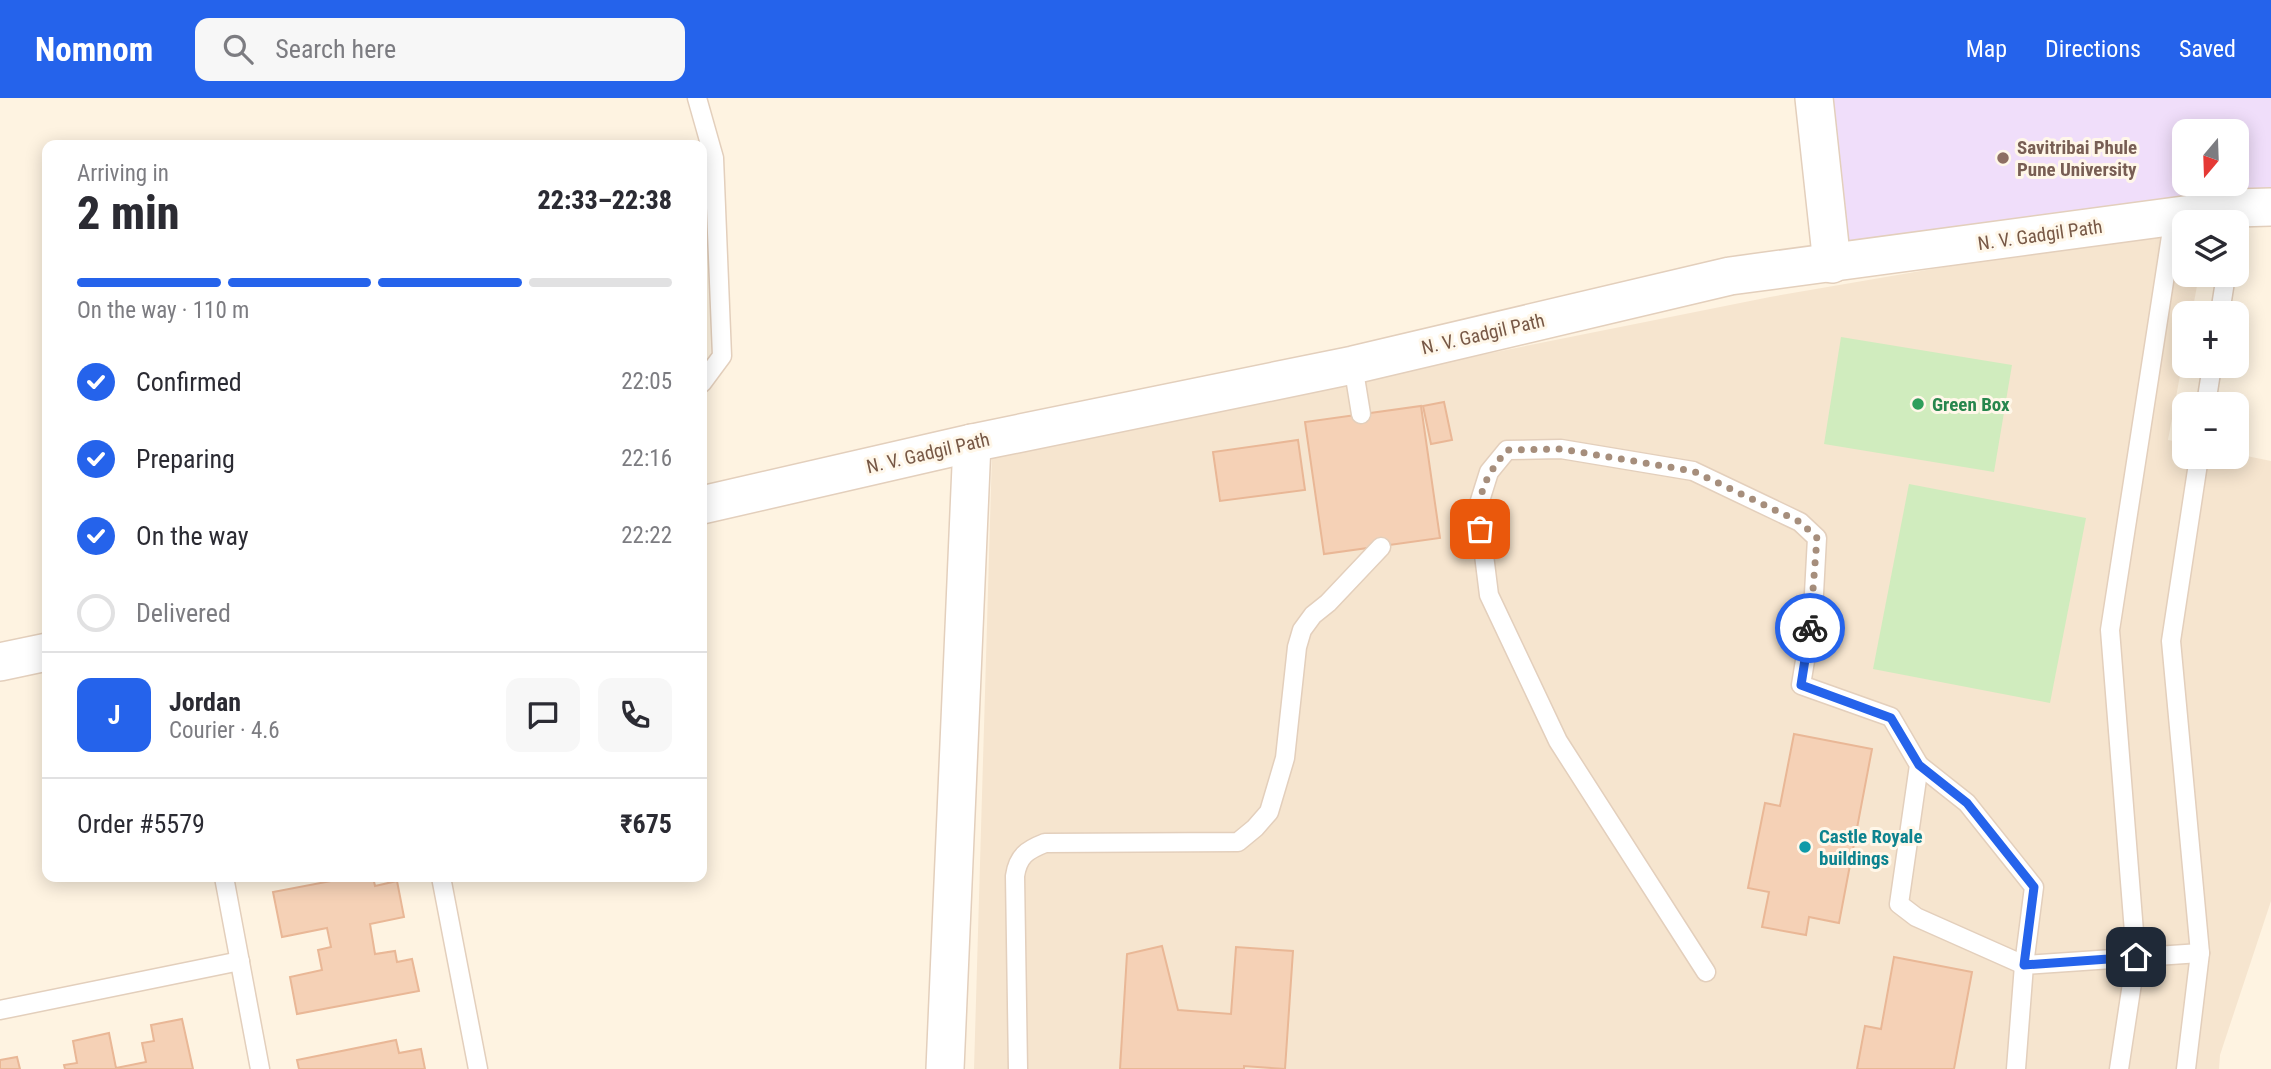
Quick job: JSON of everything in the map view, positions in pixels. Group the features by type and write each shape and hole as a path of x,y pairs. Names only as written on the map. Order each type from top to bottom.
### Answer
{"street":[{"path":"1814,98 1832,264"},
{"name":"N. V. Gadgil Path","path":"707,504 972,443 1353,365 1730,276 2172,217"},
{"path":"945,1069 972,443"},
{"path":"0,662 42,653"}],"lane":[{"path":"697,98 714,158 722,356 707,376"},
{"path":"2119,1069 2136,957 2110,630 2172,230"},
{"path":"1353,365 1361,414"},
{"path":"1706,972 1559,741 1489,595 1478,507 1489,472 1507,450 1561,449 1693,471 1800,522 1817,538 1813,611 1801,685 1891,718 1919,765 1967,803 2034,887 2024,965 2016,1069"},
{"path":"2186,1069 2200,953 2171,641 2197,469"},
{"path":"1018,1069 1015,876 1023,853 1045,843 1238,842 1255,828 1269,811 1286,758 1297,647 1302,630 1313,615 1328,603 1381,547"},
{"path":"1919,765 1899,904 1916,917 2024,965 2200,953"},
{"path":"225,882 260,1069"},
{"path":"442,882 478,1069"},
{"path":"0,1010 240,961"}],"shaded area":[{"name":"Savitribai Phule Pune University","path":"1817,98 2271,98 2271,212 2249,215 2249,210 2172,210 2172,224 1832,264"},
{"path":"2136,234 2172,236 2172,287 2197,287 2194,301 2172,301 2172,378 2180,378 2177,392 2172,392 2172,418 2168,440 2172,441 2172,469 2249,469 2249,456 2271,461 2271,901 2220,1055 2219,1069 974,1069 992,453 1770,297"}],"green space":[{"name":"Green Box","path":"1841,337 2012,365 1994,472 1824,444"},
{"path":"1909,484 2086,518 2050,703 1873,669"}],"building":[{"path":"1444,402 1452,440 1431,444 1423,406"},
{"path":"1421,406 1440,538 1324,554 1305,422"},
{"path":"1298,440 1305,490 1220,501 1213,452"},
{"name":"Castle Royale buildings","path":"1794,734 1872,749 1839,923 1809,917 1806,935 1762,927 1769,892 1748,888 1765,803 1780,806"},
{"path":"326,882 374,882 375,886 397,882 404,917 370,924 375,954 395,951 397,962 412,959 419,991 297,1014 290,977 322,970 318,950 331,947 327,928 282,937 273,892"},
{"path":"1162,946 1178,1010 1231,1014 1236,947 1293,951 1285,1069 1244,1066 1244,1069 1120,1069 1127,954"},
{"path":"1894,957 1972,972 1954,1069 1857,1069 1865,1026 1881,1029"},
{"path":"182,1019 193,1069 65,1069 64,1065 77,1063 73,1041 109,1033 116,1068 146,1062 142,1043 154,1041 151,1025"},
{"path":"396,1040 399,1053 421,1049 425,1069 299,1069 297,1060"},
{"path":"17,1057 20,1069 0,1069 0,1060"}],"way so far":[{"path":"1480,529 1478,507 1489,472 1507,450 1561,449 1693,471 1800,522 1817,538 1810,628"}],"place":[{"name":"Savitribai Phule Pune University","path":"2003,158"},
{"name":"Green Box","path":"1918,404"},
{"name":"Castle Royale buildings","path":"1805,847"}],"route":[{"path":"1810,628 1801,685 1891,718 1919,765 1967,803 2034,887 2024,965 2136,957"}]}
